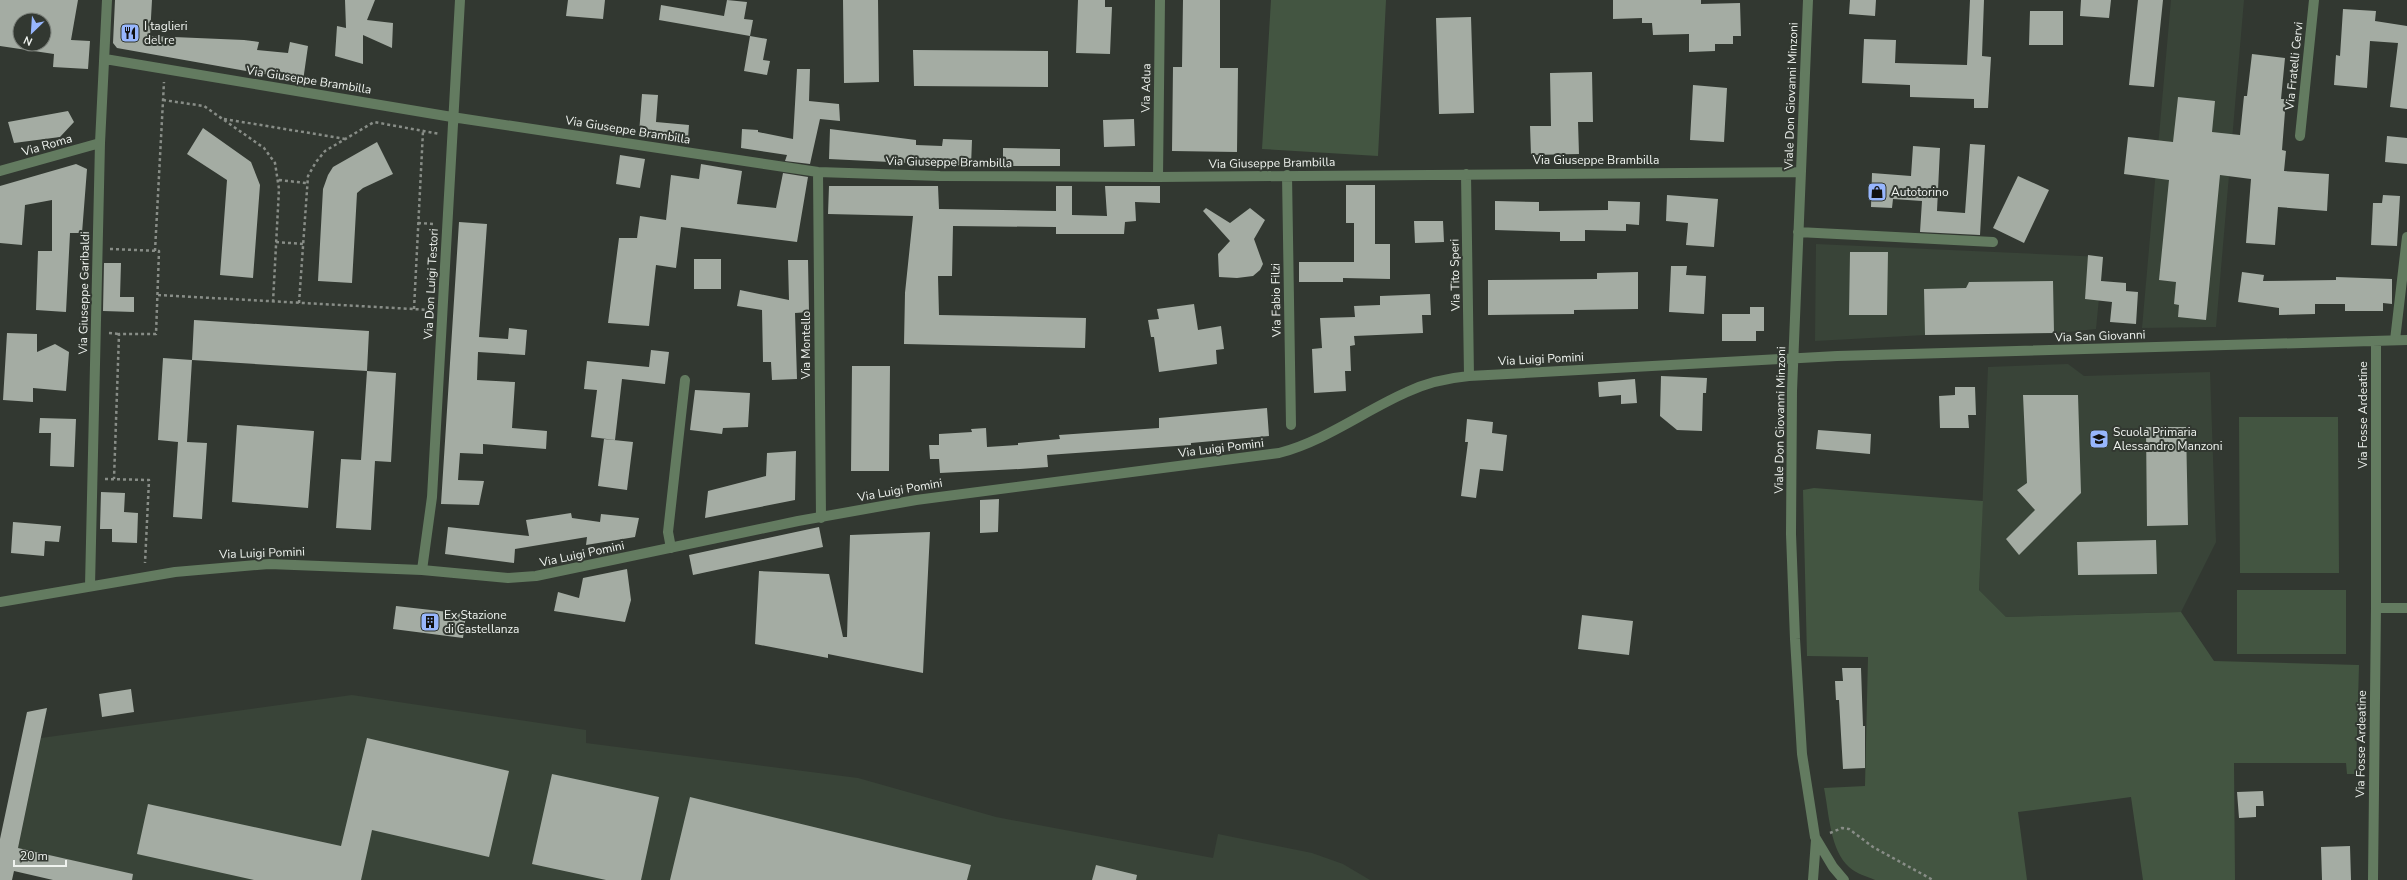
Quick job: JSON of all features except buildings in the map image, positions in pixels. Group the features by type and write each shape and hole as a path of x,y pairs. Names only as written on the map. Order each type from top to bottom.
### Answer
{"street":[{"name":"Via Giuseppe Garibaldi","path":"90,586 100,143 107,0"},
{"name":"Via Don Luigi Testori","path":"422,570 432,497 452,117 460,0"},
{"name":"Via Adua","path":"1158,177 1160,0"},
{"name":"Viale Don Giovanni Minzoni","path":"1808,0 1798,232 1791,534 1795,647 1802,754 1816,840 1813,880"},
{"name":"Via Fratelli Cervi","path":"2300,136 2314,0"},
{"name":"Via Giuseppe Brambilla","path":"105,60 452,117 818,172 940,176 1158,177 1801,172"},
{"name":"Via Roma","path":"0,171 100,143"},
{"name":"Via Montello","path":"818,172 821,518"},
{"name":"Via Tito Speri","path":"1466,174 1469,376"},
{"name":"Via Fabio Filzi","path":"1287,175 1291,424"},
{"path":"1798,232 1993,242"},
{"path":"2395,340 2407,237"},
{"name":"Via San Giovanni","path":"1794,358 2407,340"},
{"name":"Via Fosse Ardeatine","path":"2373,880 2376,608 2376,341"},
{"name":"Via Luigi Pomini","path":"0,602 203,568 269,564 422,570 523,578 821,518 930,498 1279,453 1309,443 1406,392 1439,381 1469,376 1794,358"},
{"path":"671,548 668,532 685,380"},
{"path":"2376,608 2407,608"},
{"name":"Viale Don Giovanni Minzoni","path":"1816,840 1844,880"}],"path":[{"path":"155,251 166,69"},
{"path":"163,100 204,106 264,148 275,162 279,180 272,302"},
{"path":"223,119 346,139"},
{"path":"299,303 306,183 312,169 320,157 374,122 452,136"},
{"path":"414,309 423,131"},
{"path":"279,180 306,183"},
{"path":"276,242 303,244"},
{"path":"98,249 159,251 156,334 119,334 114,479"},
{"path":"158,295 443,310"},
{"path":"92,478 149,480 144,578"},
{"path":"1830,833 1842,828 1849,829 1873,847 1933,880"}],"shaded area":[{"path":"1271,0 1386,0 1378,156 1262,149"},
{"path":"2171,0 2244,0 2216,327 2142,328"},
{"path":"1816,244 2103,257 2096,329 2059,333 1925,335 1815,341"},
{"name":"Scuola Primaria Alessandro Manzoni","path":"2068,364 2084,376 2210,372 2216,542 2181,612 2006,617 1979,590 1988,367"},
{"path":"2239,417 2338,417 2339,573 2240,573"},
{"path":"1814,488 1983,501 1979,590 2006,617 2181,612 2214,661 2359,665 2356,774 2347,774 2346,763 2234,763 2235,880 2143,880 2131,797 2018,812 2027,880 1875,880 1858,873 1849,867 1843,860 1834,841 1824,788 1865,786 1868,657 1807,656 1803,490"},
{"path":"2237,590 2346,590 2346,654 2237,654"},
{"path":"352,695 586,730 586,743 858,778 996,817 1213,858 1218,834 1312,853 1343,864 1370,880 130,880 131,874 18,848 41,738"}],"place":[{"name":"I taglieri del re","path":"130,33"},
{"name":"Autotorino","path":"1877,192"},
{"name":"Scuola Primaria Alessandro Manzoni","path":"2099,439"},
{"name":"Ex Stazione di Castellanza","path":"430,622"}]}
